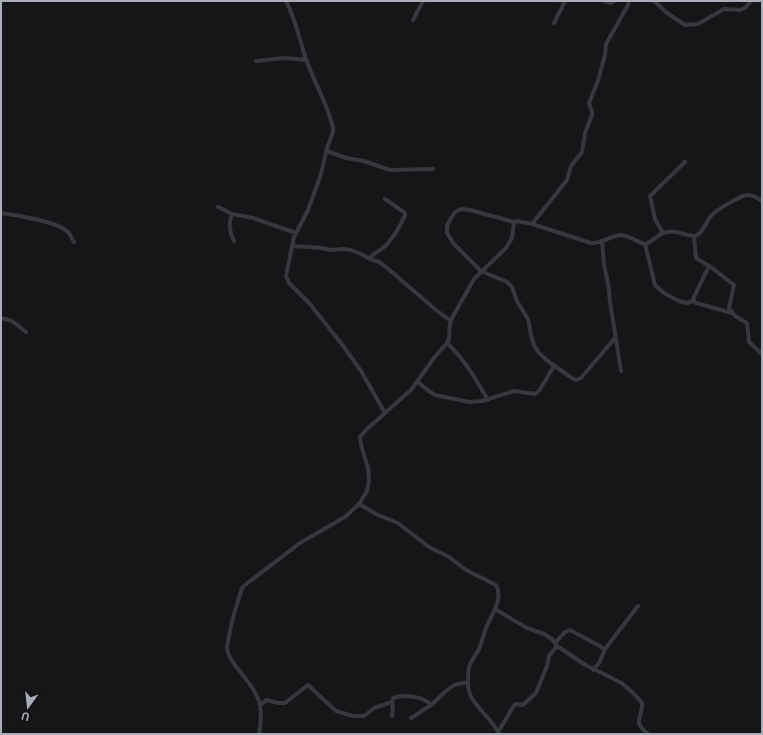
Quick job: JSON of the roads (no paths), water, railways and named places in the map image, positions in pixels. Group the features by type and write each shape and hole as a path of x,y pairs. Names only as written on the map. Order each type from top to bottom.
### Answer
{"street":[{"path":"286,1 295,20 306,60 324,102 332,124 333,132 321,174 308,210 296,233 286,276 288,281 310,304 344,347 361,371 385,413"},
{"path":"413,20 423,1"},
{"path":"554,23 564,1"},
{"path":"605,1 611,3 614,1"},
{"path":"532,224 567,180 571,166 582,152 585,133 592,116 589,103 598,81 605,55 606,44 629,1"},
{"path":"654,1 667,13 685,25 698,24 724,9 740,10 745,8 751,1"},
{"path":"256,61 285,58 306,60"},
{"path":"327,151 346,158 364,161 390,170 433,169"},
{"path":"663,233 655,219 650,196 685,162"},
{"path":"645,244 663,233 678,232 694,237 699,234 711,216 721,207 747,196 754,197 762,201"},
{"path":"370,259 374,253 387,245 405,214 385,199"},
{"path":"218,207 232,214 253,218 296,233"},
{"path":"615,338 581,378 576,380 554,366 534,345 528,319 517,301 512,287 506,282 481,270 454,244 447,233 448,226 455,212 461,209 514,222 517,221 532,224 591,243 597,243 614,236 622,235 645,244"},
{"path":"1,213 23,216 56,224 69,232 74,242"},
{"path":"232,214 229,230 234,241"},
{"path":"259,734 262,717 261,704 249,683 230,658 227,651 232,621 242,588 293,548 336,523 353,511 367,491 369,480 368,468 360,437 385,413 397,404 418,382 434,358 447,343 449,339 450,321 474,278 481,270 494,261 506,248 512,238 514,222"},
{"path":"694,237 696,258 709,266 734,286 729,305 732,313"},
{"path":"602,241 604,265 621,371"},
{"path":"645,244 655,285 664,293 679,302 686,303 694,301 696,303 732,313 748,323 749,342 762,354"},
{"path":"292,246 331,250 351,250 381,263 450,321"},
{"path":"694,301 693,299 709,266"},
{"path":"1,318 12,321 26,332"},
{"path":"447,343 460,355 488,400"},
{"path":"418,382 435,395 469,402 488,400 514,391 535,394 539,391 554,366"},
{"path":"358,504 401,525 429,547 449,557 466,570 496,585 499,595 495,609 486,626 480,647 470,665 468,688 475,704 490,719 498,733 516,704 523,705 536,693 547,666 549,656 564,632 570,630 604,650"},
{"path":"593,670 599,663 604,650 638,606"},
{"path":"495,609 527,628 544,634 552,639 556,645 593,670 623,684 640,700 642,707 638,723 648,734"},
{"path":"411,718 431,705 454,685 468,682"},
{"path":"261,704 267,700 284,703 308,685 336,712 353,716 364,716 374,708 392,702 393,698 398,697 412,697 428,702 431,705"},
{"path":"392,702 394,711 392,716"}]}
